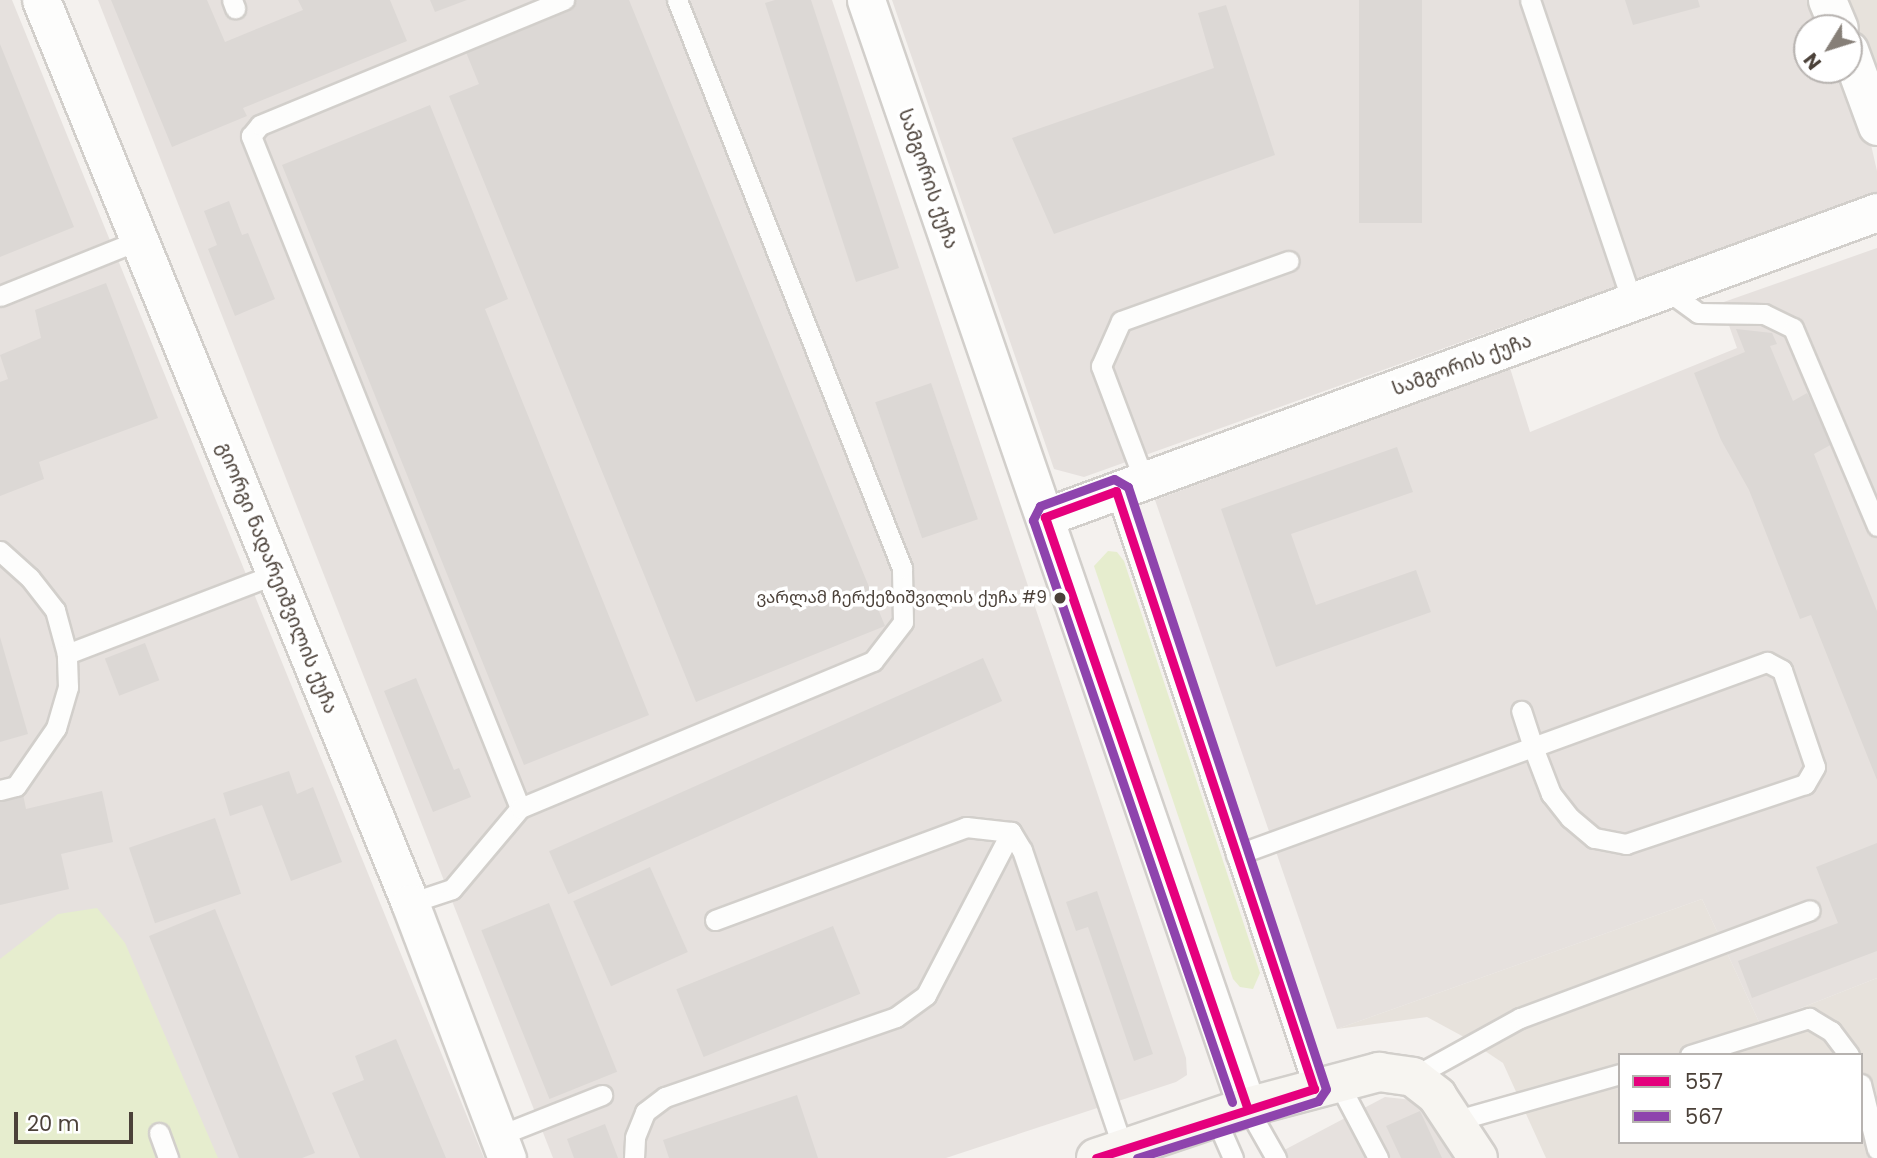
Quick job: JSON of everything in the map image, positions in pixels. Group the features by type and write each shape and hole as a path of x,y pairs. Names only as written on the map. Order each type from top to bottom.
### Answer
{"street":[{"name":"გიორგი ნადარეიშვილის ქუჩა","path":"41,0 410,903 503,1147"},
{"name":"სამგორის ქუჩა","path":"866,0 1045,517 1231,1112"},
{"path":"1863,80 1874,104"},
{"name":"სამგორის ქუჩა","path":"1045,517 1633,304 1877,212"},
{"path":"1110,1153 1231,1112 1379,1072 1413,1077 1437,1096 1478,1158"}],"lane":[{"path":"520,808 251,136 260,125 564,0"},
{"path":"410,903 452,889 520,808 873,661 903,622 902,568 677,0"},
{"path":"1530,0 1633,304"},
{"path":"0,296 139,240"},
{"path":"1289,261 1121,321 1101,366 1130,486 1236,855 1326,1086 1378,1158"},
{"path":"1668,291 1698,313 1764,314 1793,328 1877,526"},
{"path":"0,551 30,578 55,610 67,654 68,687 56,728 16,786 0,790"},
{"path":"67,654 275,574"},
{"path":"1236,855 1534,747 1767,662 1782,670 1815,766 1805,784 1626,844 1594,838 1570,818 1551,794 1534,747 1521,711"},
{"path":"715,920 965,827 1011,832"},
{"path":"1011,832 1022,850 1110,1153"},
{"path":"634,1158 635,1137 645,1112 665,1097 896,1017 926,995 1011,832"},
{"path":"1413,1077 1520,1018 1810,910"},
{"path":"1696,1053 1809,1018 1831,1031 1848,1053"},
{"path":"1454,1121 1618,1075"},
{"path":"1863,1092 1877,1149"},
{"path":"503,1147 602,1095"},
{"path":"1231,1112 1233,1158"},
{"path":"1231,1112 1276,1158"},
{"path":"159,1133 168,1158"}],"shaded area":[{"path":"0,0 12,0 484,1158 0,1158"},
{"path":"98,0 832,0 1186,1058 1187,1075 1176,1082 946,1158 553,1158"},
{"path":"892,0 1818,0 1824,14 1793,14 1793,84 1855,84 1877,171 1877,193 1084,477 1054,469"},
{"path":"1840,0 1877,0 1877,91 1863,57 1863,14 1846,14"},
{"path":"1877,248 1877,978 1760,1024 1702,899 1337,1029 1155,500 1510,368 1530,432 1737,348 1721,303"},
{"path":"1702,899 1760,1024 1877,978 1877,1158 1546,1158 1503,1063 1427,1017 1337,1029"},
{"path":"1385,1097 1422,1101 1464,1158 1269,1158"}],"green space":[{"path":"1108,551 1117,552 1124,561 1260,973 1253,989 1240,987 1233,979 1094,566"},
{"path":"97,908 125,943 218,1158 0,1158 0,959 58,914"}],"building":[{"path":"111,0 207,0 225,42 303,10 298,0 390,0 407,41 243,108 247,116 172,147"},
{"path":"430,0 467,0 435,12"},
{"path":"573,0 629,0 885,626 696,702 449,96 479,84 463,45"},
{"path":"775,0 811,0 899,268 856,282 765,3"},
{"path":"1359,0 1422,0 1422,223 1359,223"},
{"path":"1625,0 1698,0 1700,7 1633,25"},
{"path":"1226,5 1275,155 1054,234 1012,138 1214,68 1198,13"},
{"path":"0,44 74,227 0,257"},
{"path":"430,105 508,299 485,309 649,715 524,765 282,165"},
{"path":"229,201 242,235 248,233 275,299 235,316 208,249 217,245 204,211"},
{"path":"106,283 158,418 39,462 44,479 0,496 0,382 8,379 0,355 41,338 35,310"},
{"path":"1736,329 1772,333 1777,344 1770,346 1793,401 1807,393 1834,443 1814,454 1877,611 1877,780 1811,615 1800,619 1749,490 1721,440 1694,373 1745,352"},
{"path":"931,383 978,519 922,538 875,402"},
{"path":"1397,447 1413,492 1291,534 1316,605 1416,570 1431,612 1276,667 1221,509"},
{"path":"0,637 28,734 0,742"},
{"path":"145,643 159,680 119,696 105,658"},
{"path":"983,658 1002,701 568,894 549,851"},
{"path":"416,678 454,770 459,768 471,797 433,812 384,691"},
{"path":"289,771 297,794 313,787 342,862 291,881 262,805 230,816 223,793"},
{"path":"102,791 113,842 61,854 69,889 0,905 0,799 23,794 26,809"},
{"path":"215,818 241,894 155,923 129,848"},
{"path":"1877,843 1877,951 1752,998 1738,961 1838,923 1816,867"},
{"path":"650,867 688,952 611,986 573,901"},
{"path":"1097,891 1153,1054 1134,1061 1088,927 1076,931 1066,902"},
{"path":"549,903 617,1072 549,1099 481,930"},
{"path":"215,909 315,1153 302,1158 239,1158 149,936"},
{"path":"833,926 860,994 704,1057 676,989"},
{"path":"396,1039 446,1158 360,1158 332,1093 364,1080 355,1056"},
{"path":"797,1095 818,1158 669,1158 663,1140"},
{"path":"1420,1111 1442,1158 1401,1158 1386,1126"},
{"path":"605,1124 618,1158 574,1158 567,1139"}],"transit line":[{"name":"567","path":"1137,1158 1318,1101 1326,1089 1128,487 1114,479 1040,506 1033,520 1232,1102"},
{"name":"557","path":"1096,1158 1314,1089 1116,491 1045,517 1247,1107"}],"place":[{"name":"ვარლამ ჩერქეზიშვილის ქუჩა #9","path":"1060,598"}]}
